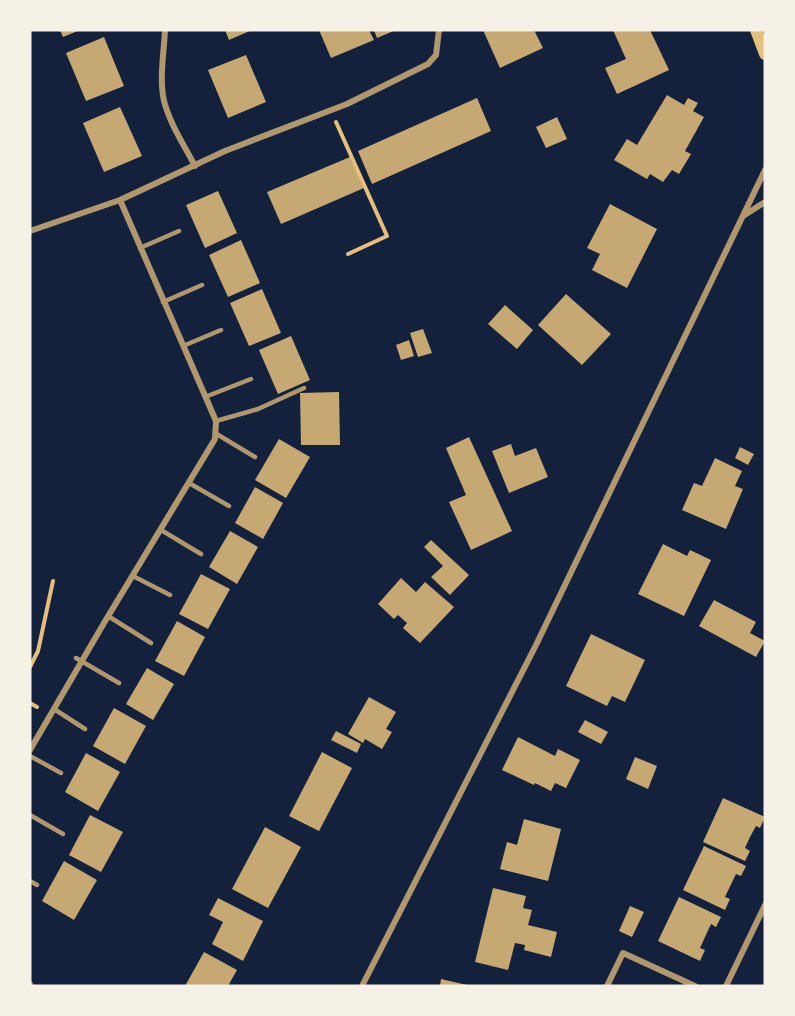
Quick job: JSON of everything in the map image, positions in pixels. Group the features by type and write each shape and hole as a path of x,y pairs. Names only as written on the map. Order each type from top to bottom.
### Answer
{"main road":[{"path":"756,30 765,54"}],"street":[{"path":"165,30 164,100 172,123 195,166"},
{"path":"30,231 120,200 225,151 347,104 428,64 436,55 439,30"},
{"path":"362,986 536,645 765,170"},
{"path":"30,750 79,660 133,576 215,439 216,421 120,200"},
{"path":"742,216 765,202"},
{"path":"726,986 765,905"},
{"path":"607,986 623,953 695,986"}],"lane":[{"path":"140,248 179,231"},
{"path":"164,302 202,285"},
{"path":"183,346 221,330"},
{"path":"205,397 251,378"},
{"path":"216,421 258,410 304,388"},
{"path":"215,433 255,457"},
{"path":"189,483 229,507"},
{"path":"161,530 201,554"},
{"path":"133,576 170,595"},
{"path":"108,616 152,644"},
{"path":"79,660 119,683"},
{"path":"54,709 85,729"},
{"path":"30,756 61,773"},
{"path":"30,814 63,834"},
{"path":"30,881 37,885"}],"path":[{"path":"330,110 387,236 348,254"},
{"path":"30,667 38,651 53,580"}],"building":[{"path":"60,30 80,30 63,37"},
{"path":"225,30 252,30 229,40"},
{"path":"319,30 369,30 374,40 331,58"},
{"path":"374,30 396,30 377,38"},
{"path":"483,30 534,30 543,48 500,68"},
{"path":"613,30 650,30 669,70 617,94 605,68 626,59"},
{"path":"104,37 124,86 86,101 66,53"},
{"path":"246,55 266,102 228,118 208,70"},
{"path":"667,95 684,105 688,98 698,103 693,111 704,117 685,151 691,154 679,174 672,170 663,182 650,174 647,179 614,160 627,139 637,145"},
{"path":"477,98 491,131 372,184 358,151"},
{"path":"120,107 142,156 104,172 83,123"},
{"path":"557,117 567,139 546,148 536,127"},
{"path":"350,157 364,188 281,224 267,192"},
{"path":"218,191 237,233 205,248 186,205"},
{"path":"610,204 657,229 627,288 592,270 600,254 587,248"},
{"path":"241,240 260,283 228,297 209,255"},
{"path":"262,289 281,333 249,346 230,303"},
{"path":"566,294 611,334 582,365 538,325"},
{"path":"505,305 533,330 517,349 488,324"},
{"path":"423,329 432,353 418,357 410,333"},
{"path":"291,336 310,380 278,394 259,350"},
{"path":"409,340 414,356 401,360 396,345"},
{"path":"339,392 340,445 301,445 300,393"},
{"path":"469,437 512,531 471,550 449,502 466,495 446,448"},
{"path":"279,439 310,457 286,498 255,480"},
{"path":"511,444 515,456 536,448 548,477 509,493 492,451"},
{"path":"740,447 754,454 748,465 735,458"},
{"path":"715,458 742,471 735,486 743,489 726,529 682,510 694,483 702,486"},
{"path":"255,487 283,503 263,539 235,523"},
{"path":"230,531 258,547 237,584 209,567"},
{"path":"431,540 469,575 450,595 431,577 443,566 424,547"},
{"path":"663,544 687,556 690,550 711,560 684,616 638,594"},
{"path":"201,574 230,589 208,629 179,614"},
{"path":"401,578 416,592 425,582 454,607 420,643 403,628 407,623 398,615 394,619 378,604"},
{"path":"714,600 756,622 750,633 765,641 756,657 699,626"},
{"path":"177,621 205,637 184,676 155,661"},
{"path":"591,634 645,660 625,702 612,696 607,706 566,686"},
{"path":"147,668 174,684 153,720 126,704"},
{"path":"369,697 396,712 386,729 392,732 382,749 365,739 363,743 348,734"},
{"path":"114,708 146,726 125,764 93,746"},
{"path":"585,720 608,732 601,744 578,732"},
{"path":"336,731 361,744 357,753 331,740"},
{"path":"518,737 555,756 558,749 580,760 566,788 555,783 551,791 502,770"},
{"path":"322,752 352,768 319,831 289,816"},
{"path":"86,753 120,772 98,811 65,792"},
{"path":"635,757 657,766 648,789 626,779"},
{"path":"723,798 765,817 760,828 756,826 745,848 750,851 745,861 703,842"},
{"path":"90,815 123,832 101,872 69,855"},
{"path":"524,819 561,829 548,881 500,869 507,842 517,845"},
{"path":"265,827 301,847 268,908 232,889"},
{"path":"704,846 746,866 741,876 736,874 725,897 730,899 725,910 683,890"},
{"path":"64,861 97,880 74,920 42,901"},
{"path":"493,888 526,896 523,908 532,910 528,925 557,932 551,957 524,950 525,945 515,943 508,970 475,962"},
{"path":"679,897 721,917 716,927 711,924 700,948 705,950 700,961 658,941"},
{"path":"218,898 263,921 243,961 212,944 223,922 209,915"},
{"path":"630,906 644,912 632,937 619,931"},
{"path":"204,952 237,970 228,986 185,986"},
{"path":"441,979 467,985 467,986 440,986"}]}
